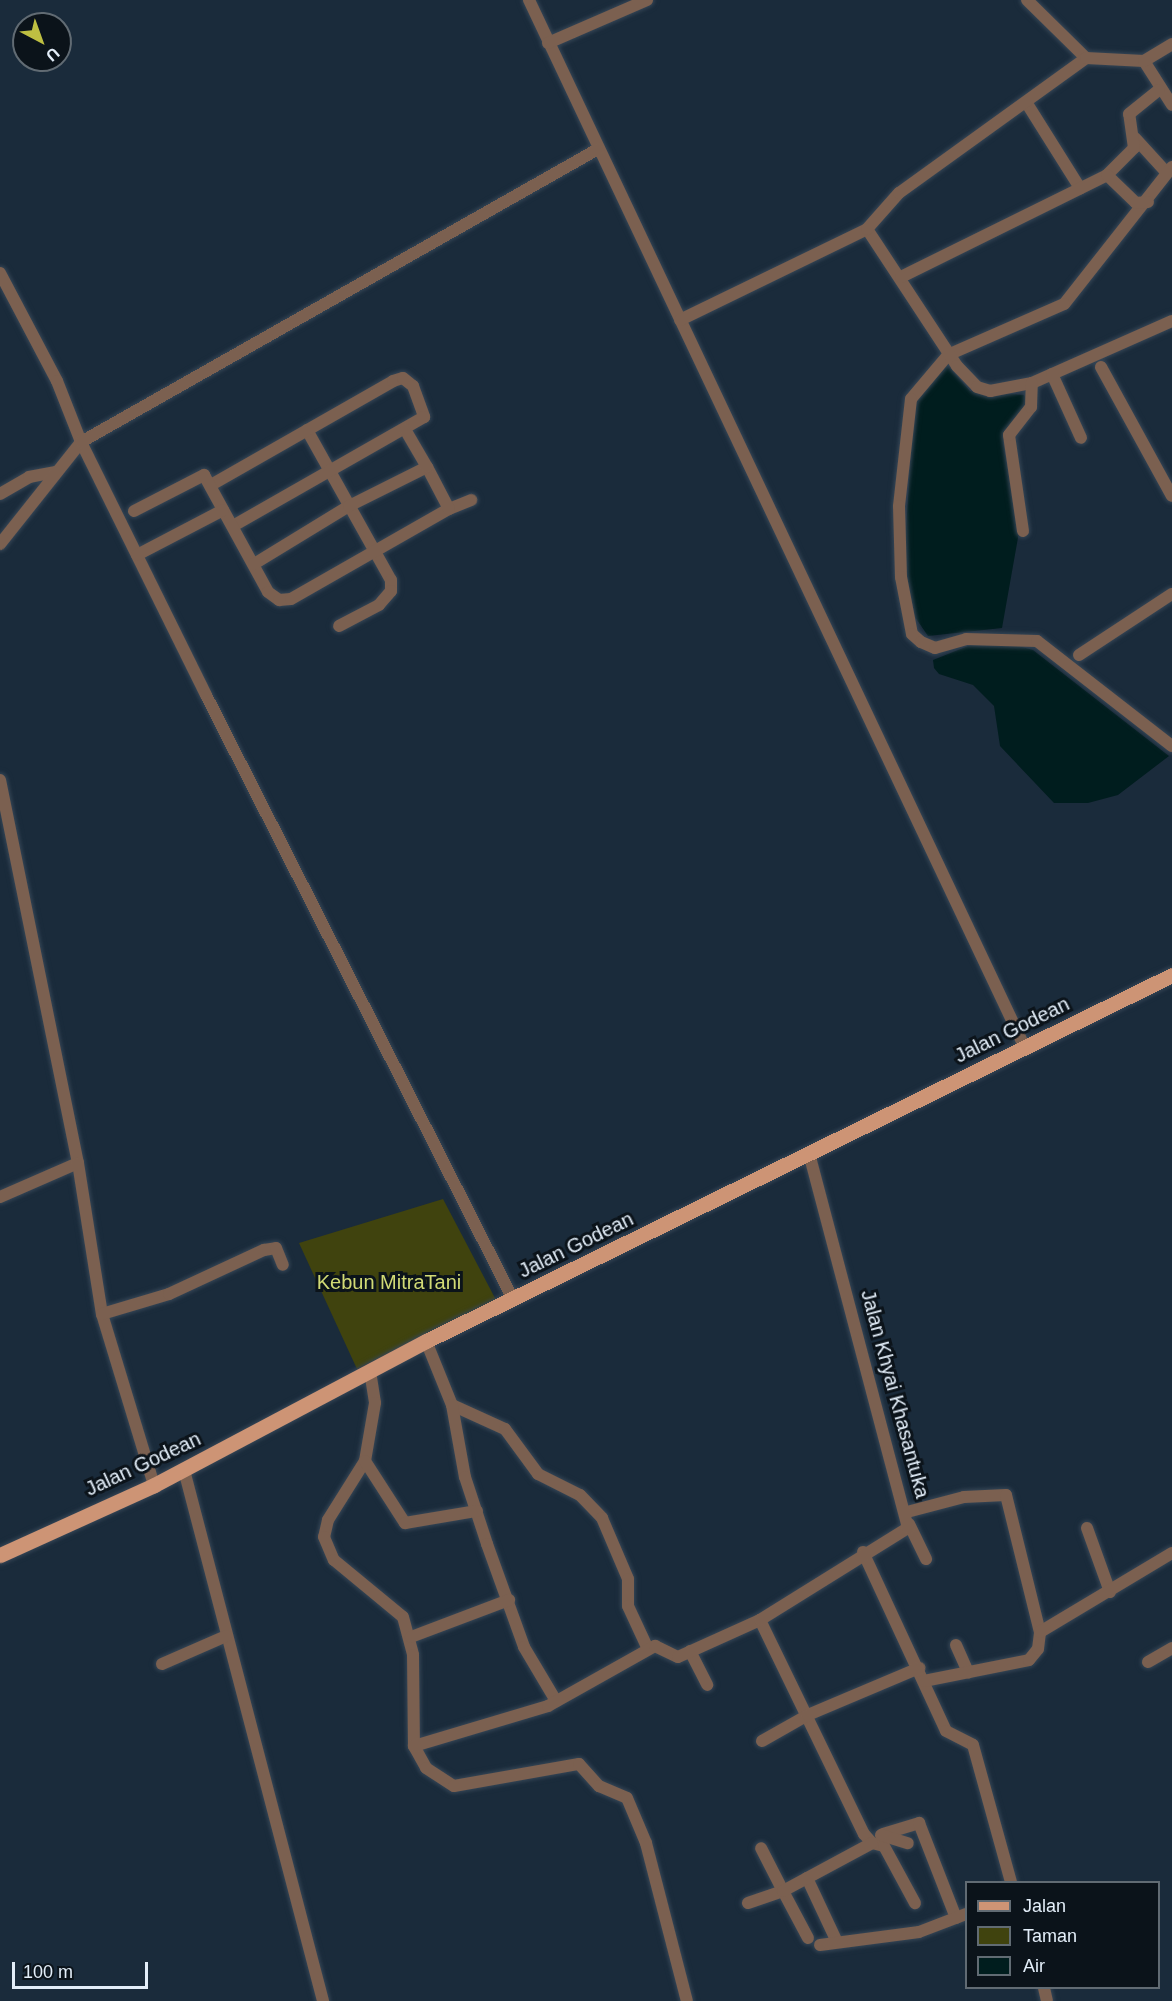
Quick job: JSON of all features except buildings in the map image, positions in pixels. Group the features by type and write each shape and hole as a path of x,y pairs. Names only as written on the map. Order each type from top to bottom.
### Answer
{"main road":[{"name":"Jalan Godean","path":"0,1555 154,1485 426,1341 1172,975"}],"street":[{"path":"529,0 1025,1048"},
{"path":"548,43 647,0"},
{"path":"1028,0 1086,58"},
{"path":"680,320 867,230 898,193 1086,58 1144,61 1172,44"},
{"path":"1144,61 1159,90 1172,105"},
{"path":"901,278 1107,175 1134,148 1135,138 1129,114 1159,90"},
{"path":"1026,102 1080,188"},
{"path":"1135,138 1170,170 1148,202 1064,304 948,355 911,399 899,506 901,577 912,634 935,648 966,639 1037,641 1172,746"},
{"path":"0,544 81,442 598,149"},
{"path":"1107,175 1136,203 1148,202"},
{"path":"867,230 901,278 948,355 977,387 1002,390 1032,383 1172,321"},
{"path":"0,273 57,381 81,442 137,555 513,1299"},
{"path":"1101,367 1172,494"},
{"path":"1052,374 1081,438"},
{"path":"210,485 403,378 413,386 424,417 406,431 233,526"},
{"path":"1023,531 1009,435 1031,406 1032,383"},
{"path":"307,430 371,551 391,580 391,591 379,605 339,626"},
{"path":"406,431 449,509"},
{"path":"254,564 349,506 427,467"},
{"path":"0,494 29,477 55,472"},
{"path":"134,511 204,475 268,592 279,600 291,598 371,551 449,509 471,500"},
{"path":"137,555 223,510"},
{"path":"1079,655 1172,594"},
{"path":"0,780 78,1163 102,1314 154,1485"},
{"name":"Jalan Khyai Khasantuka","path":"648,1648 660,1645 677,1658 760,1620 863,1552 908,1518 809,1153"},
{"path":"0,1197 78,1163"},
{"path":"102,1314 170,1294 264,1250 276,1248 283,1265"},
{"path":"426,1341 452,1406 477,1511 524,1647 556,1701"},
{"path":"370,1371 375,1403 364,1461 328,1520 326,1548 334,1560 392,1603 411,1637 414,1746 426,1768 454,1786 579,1764 599,1786 627,1798 646,1843 687,2001"},
{"path":"414,1746 556,1701 648,1648 628,1606 628,1580 602,1518 580,1495 538,1474 505,1429 452,1406"},
{"path":"364,1461 405,1523 477,1511"},
{"path":"184,1470 323,2001"},
{"path":"924,1681 1029,1660 1038,1648 1040,1632 1006,1495 964,1497 908,1518 926,1559"},
{"path":"1086,1528 1110,1592"},
{"path":"863,1552 946,1731 974,1748 1011,1881"},
{"path":"1040,1632 1172,1553"},
{"path":"411,1637 509,1600"},
{"path":"760,1620 870,1842 884,1846 915,1903"},
{"path":"162,1664 226,1636"},
{"path":"956,1645 968,1672"},
{"path":"1148,1662 1172,1648"},
{"path":"690,1651 707,1685"},
{"path":"762,1741 808,1715 918,1668"},
{"path":"748,1903 783,1891 883,1834 919,1823 961,1916 919,1932 836,1940 820,1945"},
{"path":"883,1834 908,1843"},
{"path":"761,1848 808,1938"},
{"path":"807,1878 836,1940"}],"green space":[{"name":"Kebun MitraTani","path":"443,1199 496,1300 357,1369 299,1243"}],"water":[{"path":"946,363 970,391 1024,395 1027,401 1003,442 1019,532 1002,628 928,636 915,617 904,563 914,400"},
{"path":"1006,643 1033,650 1169,756 1118,795 1088,803 1054,803 1000,746 994,706 973,685 939,674 934,668 933,660 973,644"}]}
